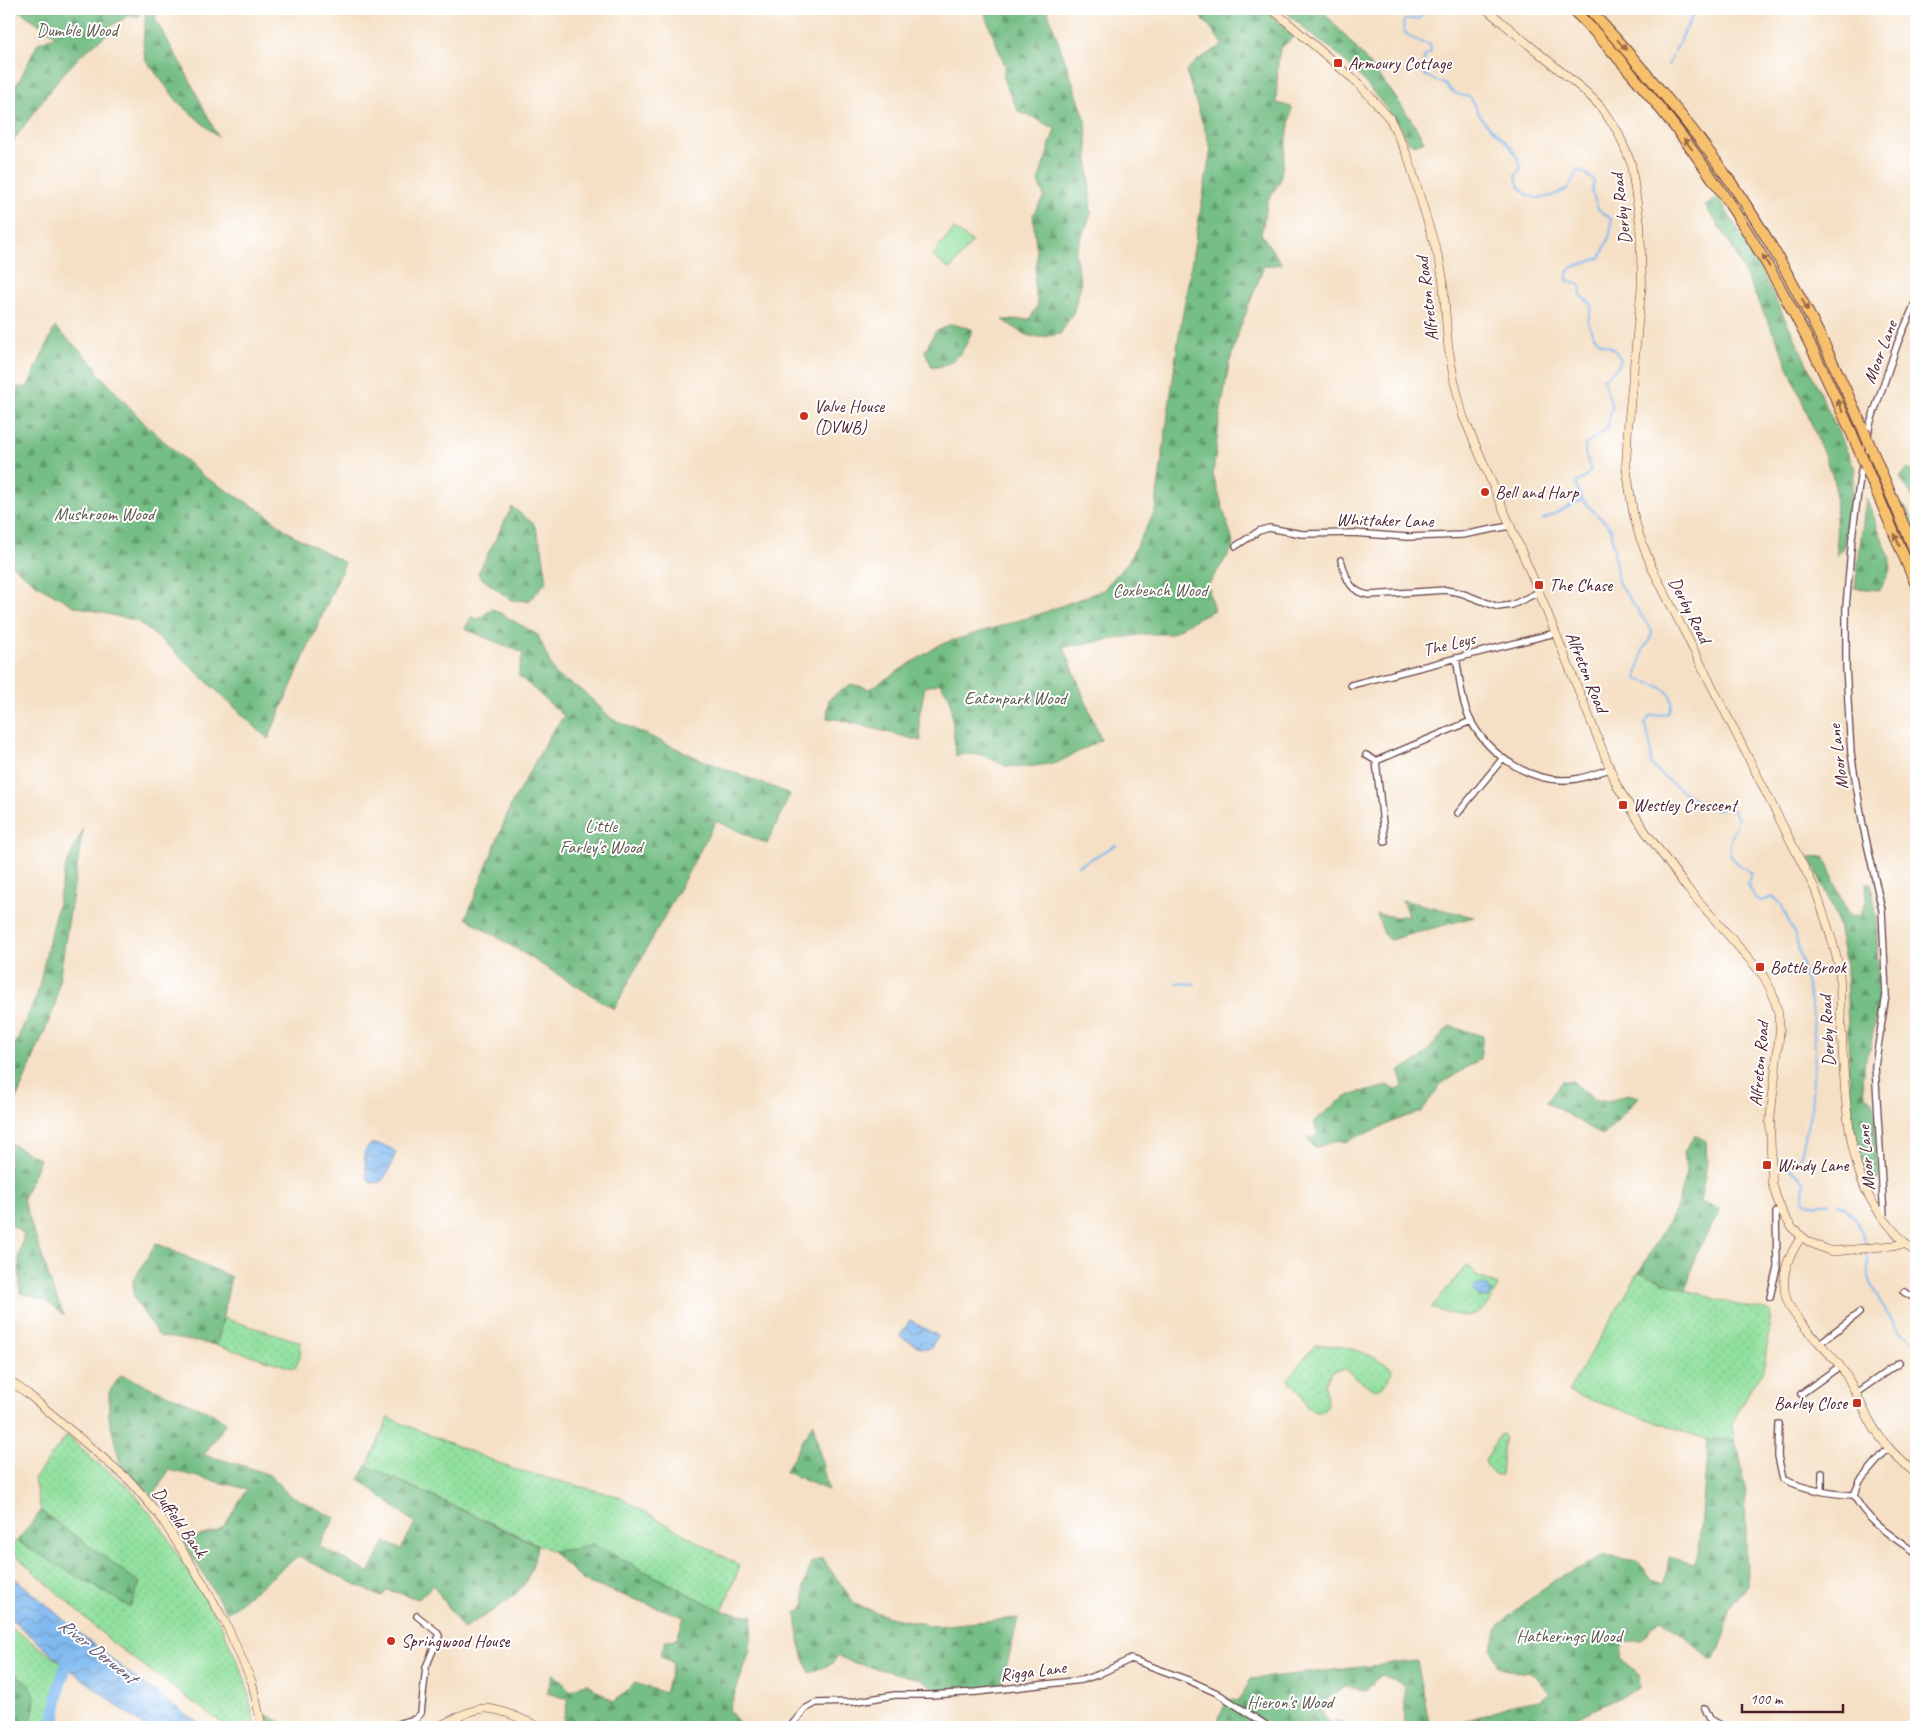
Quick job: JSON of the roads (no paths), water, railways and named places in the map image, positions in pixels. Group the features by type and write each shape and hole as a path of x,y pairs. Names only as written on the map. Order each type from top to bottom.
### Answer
{"highway":[{"path":"1572,9 1618,58 1671,121 1724,194 1755,242 1818,357 1916,585"},
{"path":"1589,9 1680,113 1732,184 1769,241 1798,291 1825,345 1916,554"}],"street":[{"name":"Alfreton Road","path":"1272,9 1359,84 1390,119 1408,157 1440,264 1448,345 1460,407 1539,592 1617,786 1645,831 1687,888 1764,977 1776,1001 1780,1029 1770,1122 1770,1150 1772,1182 1780,1208 1793,1229 1809,1242 1821,1248 1840,1251 1906,1244"},
{"name":"Derby Road","path":"1486,9 1600,106 1618,132 1631,163 1640,223 1642,283 1626,466 1633,512 1639,535 1652,568 1815,889 1825,917 1839,970 1846,1087 1852,1145 1862,1182 1884,1217 1906,1244"},
{"name":"Moor Lane","path":"1884,1217 1875,1066 1886,995 1882,910 1864,831 1851,753 1846,667 1846,607 1860,477 1870,424 1898,342 1916,301"},
{"name":"Whittaker Lane","path":"1236,546 1259,531 1269,528 1302,534 1353,533 1407,537 1462,535 1510,526"},
{"path":"1341,560 1351,587 1362,594 1446,590 1461,593 1498,607 1512,605 1539,592"},
{"name":"The Leys","path":"1351,685 1555,633"},
{"path":"1456,658 1465,706 1471,721 1484,741 1503,758 1535,775 1555,779 1576,779 1610,769"},
{"path":"1376,761 1471,721"},
{"path":"1366,755 1376,761"},
{"path":"1458,813 1503,758"},
{"path":"1376,761 1385,842"},
{"path":"1384,835 1393,833"},
{"path":"1770,1297 1777,1267 1776,1213 1780,1208"},
{"path":"1802,1236 1787,1260 1784,1289 1790,1308 1840,1366 1871,1424 1888,1447 1916,1474"},
{"path":"1906,1244 1916,1253"},
{"path":"1904,1292 1916,1299"},
{"path":"1820,1343 1859,1314"},
{"path":"1856,1394 1899,1362"},
{"path":"1801,1394 1840,1366"},
{"name":"Duffield Bank","path":"9,1380 130,1481 160,1516 228,1626 252,1682 262,1727"},
{"path":"1779,1424 1778,1456 1783,1479 1801,1487 1854,1495"},
{"path":"1888,1447 1860,1481 1854,1495 1866,1514 1916,1553"},
{"path":"1822,1473 1822,1491"},
{"path":"394,1727 400,1723 416,1719 421,1713 426,1667 439,1636 437,1632 417,1616"},
{"name":"Rigga Lane","path":"790,1727 813,1704 852,1702 895,1694 931,1695 977,1692 1082,1680 1098,1676 1131,1659 1217,1693 1269,1727"},
{"path":"437,1727 472,1711 486,1708 499,1711 539,1727"},
{"path":"1705,1708 1710,1719 1724,1727"}],"water":[{"path":"371,1144 378,1144 396,1152 389,1171 381,1182 371,1183 367,1177 364,1152"},
{"path":"1477,1285 1488,1286 1492,1293 1488,1298 1479,1297 1473,1290"},
{"path":"910,1320 938,1336 930,1349 921,1348 900,1336"},
{"name":"River Derwent","path":"9,1573 143,1684 204,1727 145,1727 62,1663 9,1617"}],"waterway":[{"name":"Bottle Brook","path":"1425,9 1418,19 1404,20 1403,26 1404,31 1411,37 1430,45 1431,52 1425,56 1423,73 1444,84 1457,94 1470,97 1478,113 1515,153 1521,168 1516,175 1520,188 1535,198 1554,195 1568,189 1578,170 1594,181 1592,192 1598,209 1611,219 1610,234 1600,258 1573,267 1567,272 1567,280 1580,284 1581,295 1592,305 1588,322 1593,335 1601,343 1613,348 1621,359 1616,369 1603,379 1612,407 1607,429 1585,445 1585,454 1591,470 1583,479 1575,483 1582,500 1611,528 1618,582 1652,631 1650,641 1643,649 1636,679 1651,683 1665,690 1672,700 1667,714 1650,716 1645,724 1651,748 1651,764 1671,783 1700,802 1715,809 1728,808 1733,810 1738,819 1730,844 1729,850 1731,855 1735,861 1752,873 1747,884 1756,899 1763,901 1772,897 1781,904 1796,938 1812,1007 1815,1049 1811,1109 1801,1155 1790,1168 1804,1182 1803,1200 1816,1205 1830,1203"},
{"path":"1675,51 1696,9"},
{"path":"1668,65 1672,56"},
{"path":"1542,520 1582,500"},
{"path":"1078,866 1116,845"},
{"path":"1176,983 1195,984"},
{"name":"Bottle Brook","path":"1837,1203 1856,1220 1865,1245"},
{"name":"Bottle Brook","path":"1866,1249 1870,1283 1881,1304 1898,1330 1916,1344"},
{"path":"54,1727 59,1687 70,1656"}],"place":[{"name":"Armoury Cottage","path":"1338,63"},
{"name":"Valve House (DVWB)","path":"804,416"},
{"name":"Bell and Harp","path":"1485,492"},
{"name":"The Chase","path":"1539,585"},
{"name":"Westley Crescent","path":"1623,805"},
{"name":"Bottle Brook","path":"1760,967"},
{"name":"Windy Lane","path":"1767,1165"},
{"name":"Barley Close","path":"1857,1403"},
{"name":"Springwood House","path":"391,1641"}],"park label":[{"name":"Dumble Wood","path":"77,30"},
{"name":"Mushroom Wood","path":"104,514"},
{"name":"Coxbench Wood","path":"1160,590"},
{"name":"Eatonpark Wood","path":"1015,698"},
{"name":"Little Farley's Wood","path":"601,836"},
{"name":"Hatherings Wood","path":"1569,1636"},
{"name":"Hieron's Wood","path":"1290,1702"}]}
